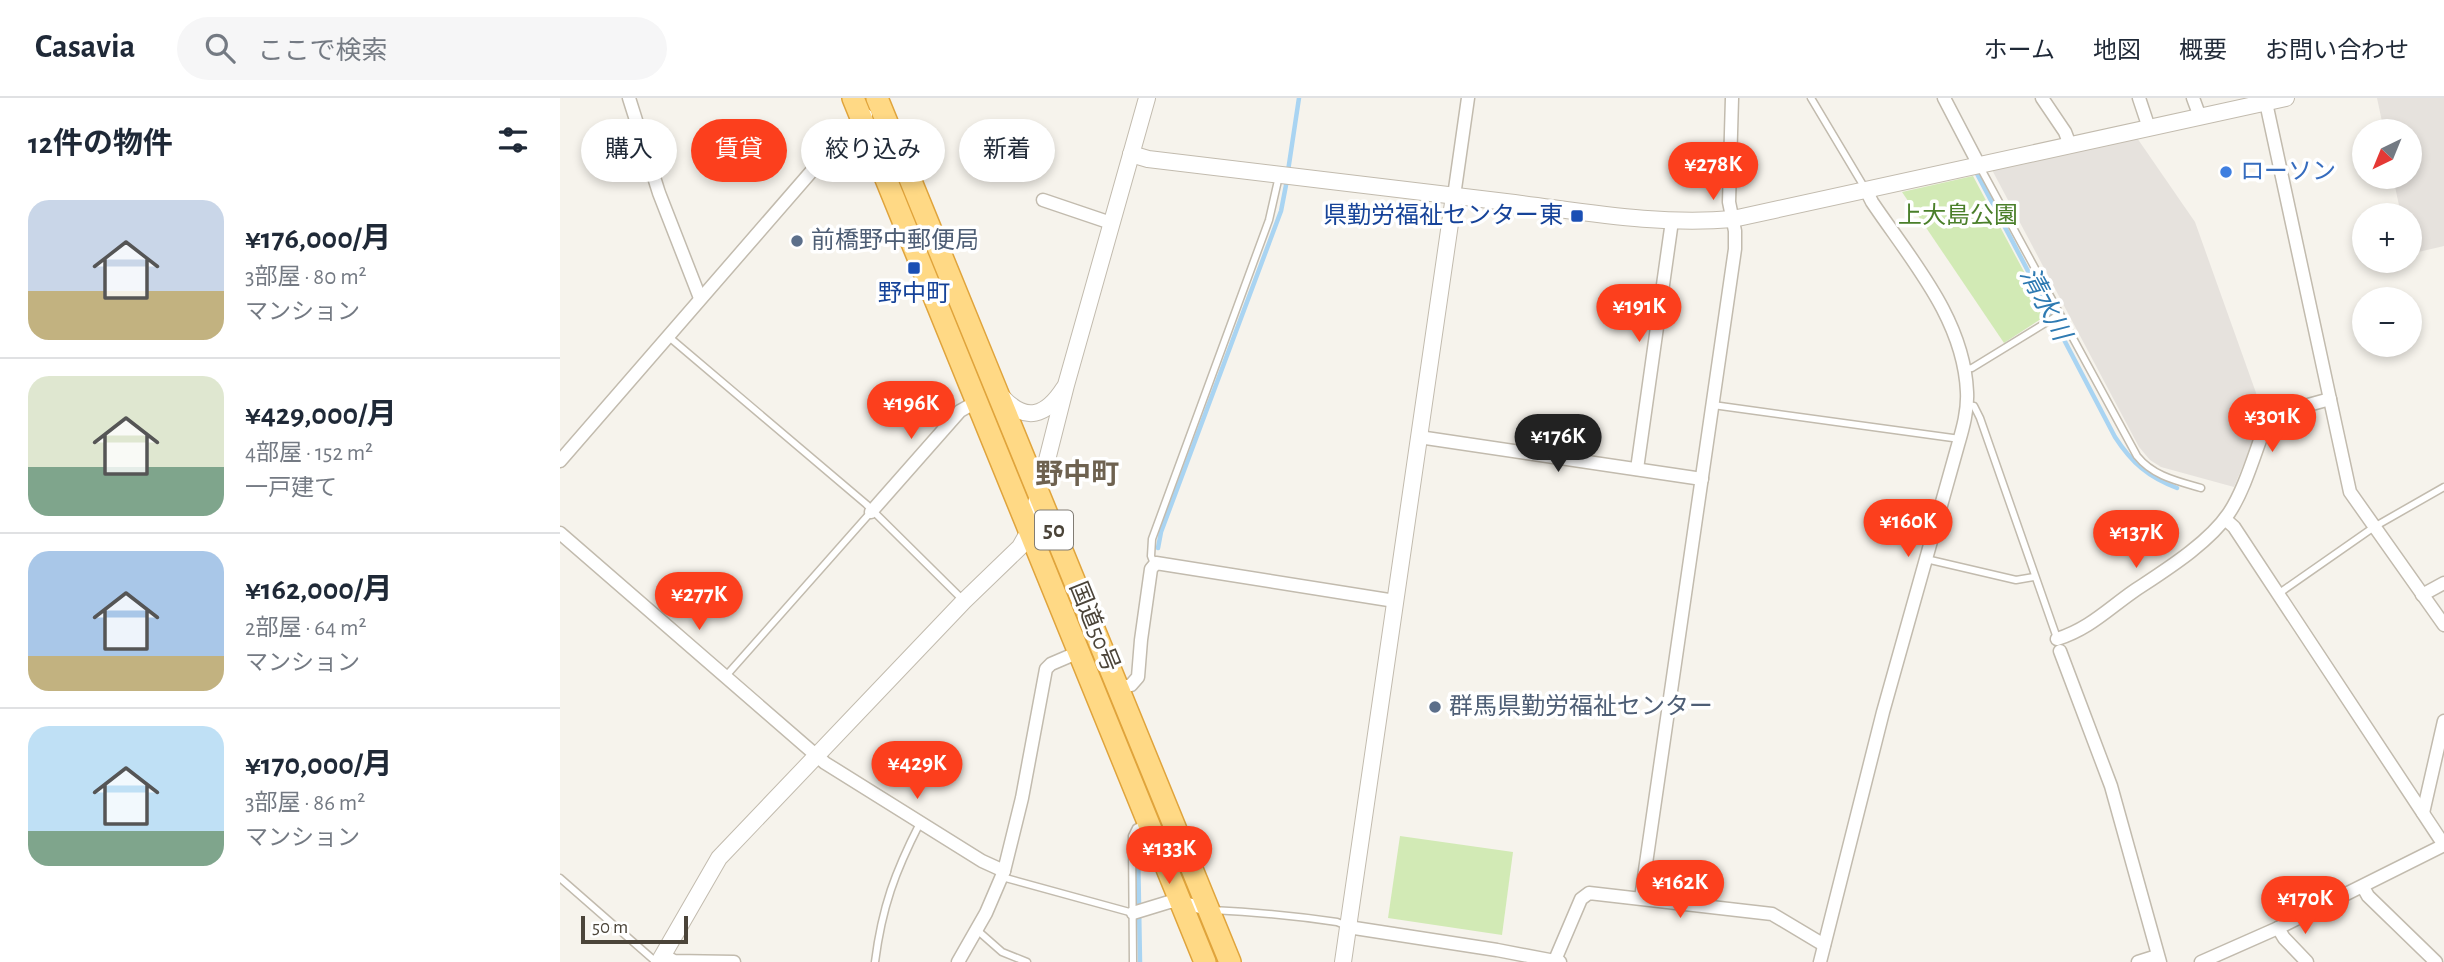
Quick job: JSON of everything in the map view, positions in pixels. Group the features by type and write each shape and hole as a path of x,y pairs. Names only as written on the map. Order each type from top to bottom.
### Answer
{"highway":[{"name":"国道50号","path":"853,98 1205,962"},
{"name":"国道50号","path":"878,101 1230,962"}],"street":[{"path":"629,98 659,193 700,298"},
{"path":"734,962 659,960 719,858 964,601 1020,547 1029,531 1066,385 1147,98"},
{"path":"1343,962 1468,98"},
{"path":"1641,898 1735,248 1729,202 1732,98"},
{"path":"1944,98 1979,165"},
{"path":"2042,98 2065,132 2070,145"},
{"path":"2139,98 2150,128"},
{"path":"2193,98 2200,117"},
{"path":"1131,154 1148,159 1672,221 1733,219 2200,117 2265,100 2286,98"},
{"path":"2265,100 2350,492 2444,625"},
{"path":"560,461 843,135 878,101"},
{"path":"1820,962 1883,712 1960,439 1967,405 1965,369 1949,320 1866,190"},
{"path":"1043,200 1111,223"},
{"path":"1637,469 1672,221"},
{"path":"1000,395 1020,413 1030,414 1046,408 1066,385"},
{"path":"2138,962 2159,959 2111,786 2059,645 2177,562 2225,519 2236,501 2268,419 2276,413 2330,399"},
{"path":"871,512 960,411 976,402"},
{"path":"1419,437 1702,479"},
{"path":"2201,962 2278,929 2444,845 2234,527 2225,519"},
{"path":"560,533 816,756 1003,874"},
{"path":"1119,688 1136,682 1140,672 1142,629 1154,564 1395,601"},
{"path":"2422,595 2444,583"},
{"path":"958,962 1003,874 1022,798 1044,674 1051,664 1079,652"},
{"path":"2423,813 2444,724"},
{"path":"2363,887 2368,896 2436,962"},
{"path":"1348,927 1511,957 1558,961 1583,896 1595,894 1772,914 1824,945"},
{"path":"1133,913 1169,902 1208,909"},
{"path":"2278,929 2307,962"}],"lane":[{"path":"1811,98 1866,190"},
{"path":"1979,165 2145,465 2174,480 2201,488"},
{"path":"1154,564 1151,556 1152,539 1269,219 1279,175"},
{"path":"1965,369 1972,368 2060,314"},
{"path":"667,336 866,504 871,512 964,601"},
{"path":"1713,405 1960,439"},
{"path":"1967,405 1974,406 1980,418 2059,645"},
{"path":"2278,594 2374,527 2444,487"},
{"path":"725,677 871,512"},
{"path":"1926,559 2016,580 2035,578"},
{"path":"875,962 893,877 920,822"},
{"path":"1133,962 1132,836 1136,828 1148,822"},
{"path":"1003,874 1133,913"},
{"path":"560,878 659,960"},
{"path":"1208,909 1338,922 1348,927"},
{"path":"976,930 1002,952 1027,962"}],"shaded area":[{"path":"2377,98 2444,98 2444,246 2422,251 2422,203 2398,203 2396,189 2422,189 2422,119 2381,119"},
{"path":"2135,135 2195,222 2260,404 2260,425 2234,487 2161,467 2150,460 2139,447 1991,168"}],"green space":[{"name":"上大島公園","path":"1973,176 2047,315 2004,343 1902,192"},
{"path":"1400,836 1513,852 1502,935 1388,918"}],"waterway":[{"path":"1288,171 1299,98"},
{"name":"清水川","path":"1975,170 2115,437 2142,468 2157,479 2177,488"},
{"path":"1158,548 1161,532 1281,211 1287,180"},
{"path":"1138,848 1140,962"}],"place":[{"name":"ローソン","path":"2226,172"},
{"name":"県勤労福祉センター東","path":"1577,216"},
{"name":"前橋野中郵便局","path":"797,241"},
{"name":"野中町","path":"914,268"},
{"name":"群馬県勤労福祉センター","path":"1435,707"}],"district":[{"name":"野中町","path":"1077,475"}]}
